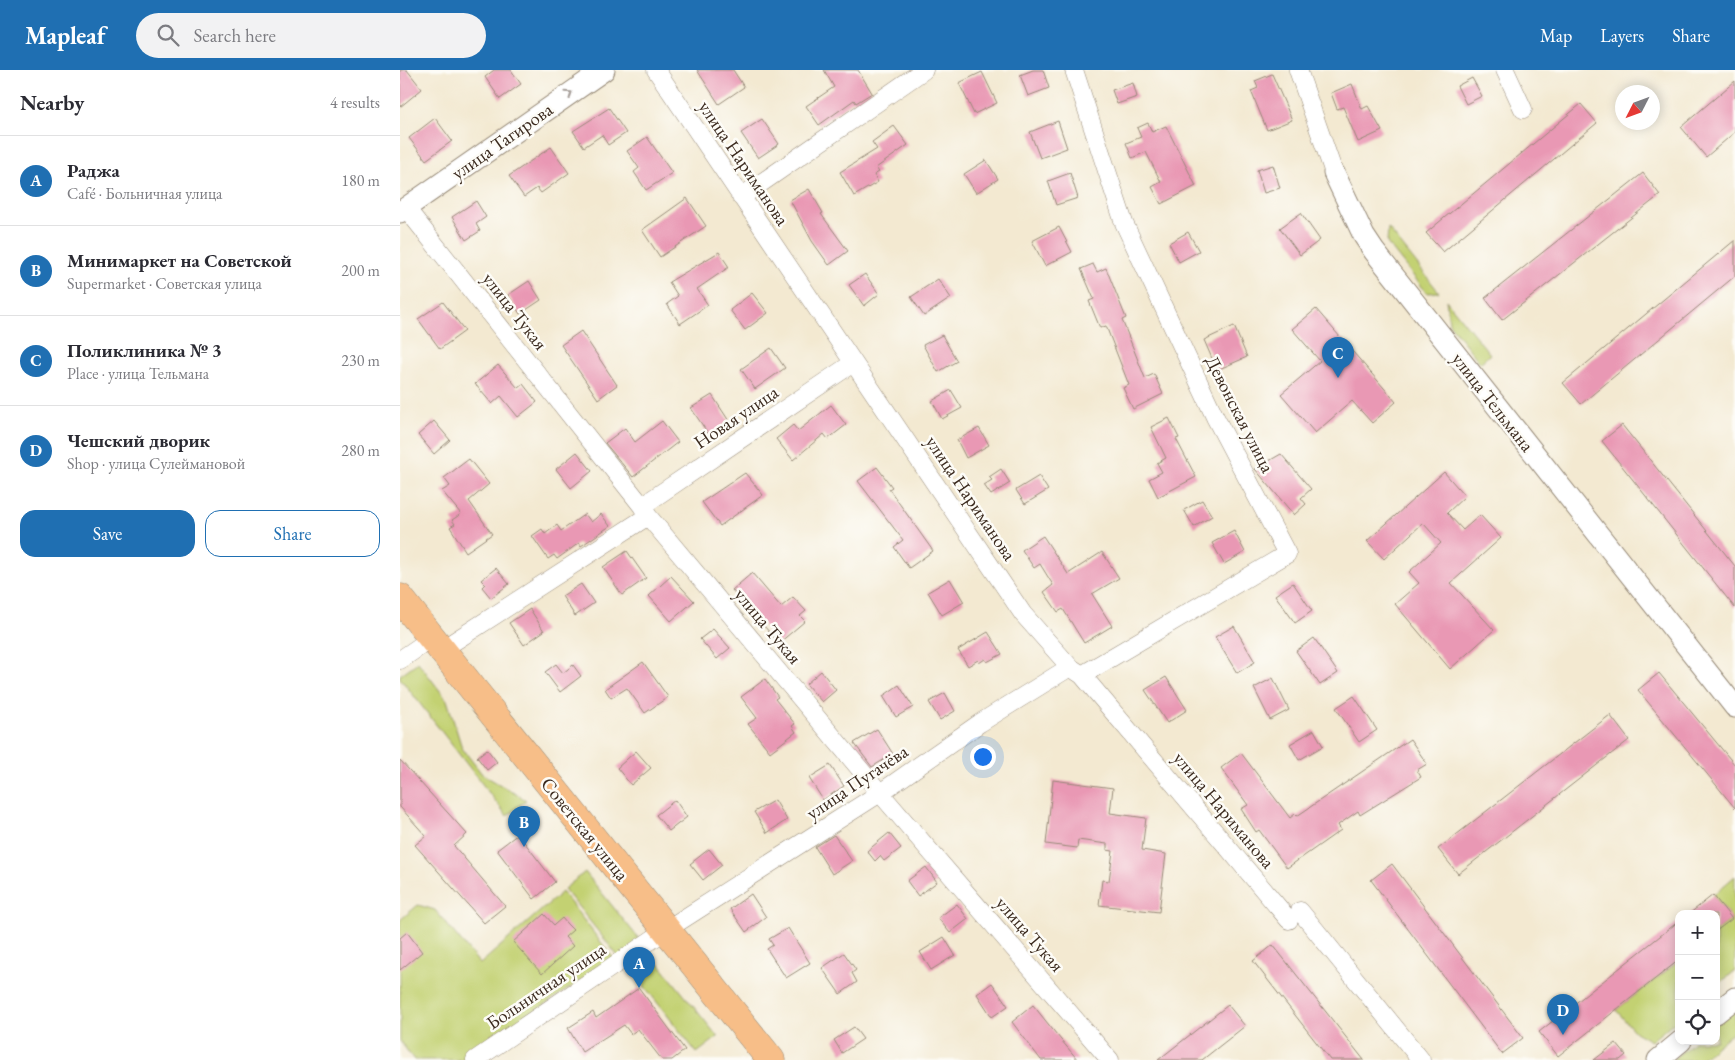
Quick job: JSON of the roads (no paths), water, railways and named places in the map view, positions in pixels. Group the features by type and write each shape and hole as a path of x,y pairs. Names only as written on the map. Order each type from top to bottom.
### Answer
{"main road":[{"name":"Советская улица","path":"400,598 771,1060"}],"street":[{"name":"улица Тагирова","path":"403,210 604,70"},
{"name":"улица Нариманова","path":"656,70 1024,614 1295,915 1421,1060"},
{"path":"741,197 924,70"},
{"name":"Девонская улица","path":"1074,70 1124,223 1215,417 1287,554 1076,671"},
{"name":"улица Тельмана","path":"1298,70 1334,173 1364,236 1374,251 1735,707"},
{"path":"1506,70 1524,109"},
{"name":"улица Тукая","path":"403,210 645,511 880,793 1110,1060"},
{"name":"Новая улица","path":"400,660 436,644 645,511 854,363"},
{"name":"улица Пугачёва","path":"666,930 880,793 980,723 1076,671"},
{"name":"Больничная улица","path":"475,1060 666,930"},
{"path":"1720,1010 1735,998"},
{"path":"1658,1060 1676,1045"}],"place":[{"name":"Поликлиника № 3","path":"1338,378"},
{"name":"Минимаркет на Советской","path":"524,847"},
{"name":"Раджа","path":"639,988"},
{"name":"Чешский дворик","path":"1563,1035"}]}
